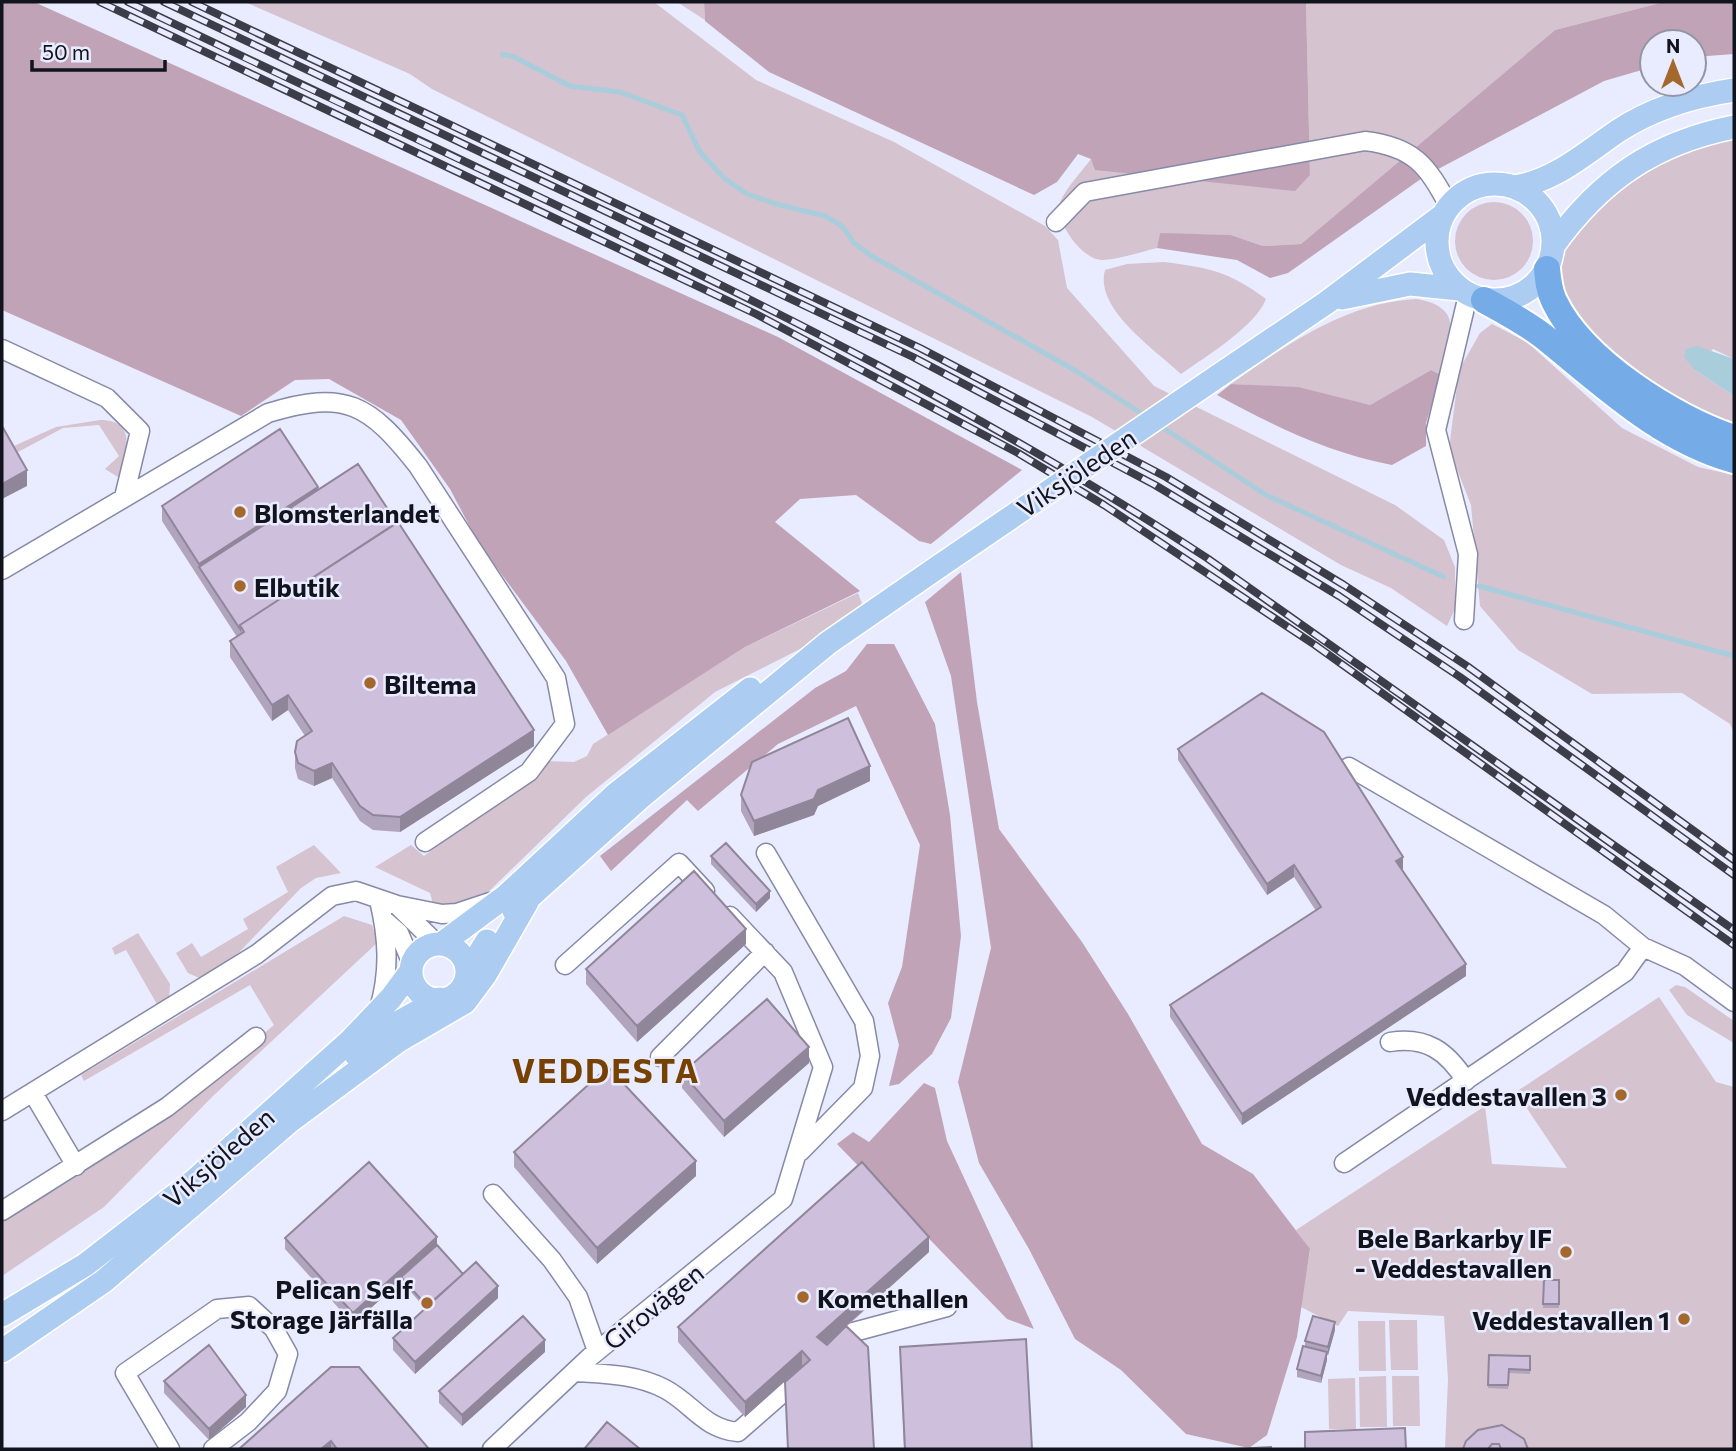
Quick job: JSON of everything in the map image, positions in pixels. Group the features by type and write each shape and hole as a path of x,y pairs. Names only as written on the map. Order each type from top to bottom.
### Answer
{"highway":[{"path":"1550,258 1553,299 1561,313 1603,360 1680,415 1734,438"},
{"path":"1471,295 1541,334 1639,413 1686,440 1734,460"}],"main road":[{"path":"1734,90 1676,103 1656,111 1619,131 1556,174 1534,184 1514,187 1497,184 1479,186 1458,197 1446,211 1436,236 1437,256 1446,275 1471,295 1505,300 1525,292 1550,258 1576,214 1604,185 1633,165 1700,134 1734,127"},
{"path":"1514,187 1531,197 1543,210 1551,227 1550,258"},
{"name":"Viksjöleden","path":"467,973 516,899 616,794 667,752 750,690 828,643 1326,303 1446,211"},
{"name":"Viksjöleden","path":"1326,303 1399,285 1471,295"},
{"name":"Viksjöleden","path":"441,943 516,899"},
{"name":"Viksjöleden","path":"290,1121 398,1041 465,1002 485,975 516,899"},
{"path":"441,943 461,951 467,973 460,989 440,999 420,994 412,984 412,968 423,952 441,943"},
{"name":"Viksjöleden","path":"2,1315 85,1265 149,1217 245,1135 378,1012 412,968"},
{"name":"Viksjöleden","path":"2,1350 104,1281 290,1121 372,1040 440,999"}],"street":[{"path":"1056,222 1085,192 1365,141 1402,149 1421,161 1446,211"},
{"path":"1464,620 1468,554 1436,430 1471,295"},
{"path":"2,349 107,398 140,431 124,497"},
{"path":"2,570 268,414 306,402 341,402 370,415 393,434 418,466 556,678 565,723 529,772 425,842"},
{"path":"1349,767 1604,915 1643,947 1685,966 1734,1002"},
{"path":"766,853 864,1021 870,1056 863,1088 798,1155"},
{"name":"Girovägen","path":"492,1449 597,1351 783,1199 823,1067 783,972 678,863 565,965"},
{"path":"2,1111 257,954 332,896 356,891 430,913 457,913 516,899"},
{"path":"378,1012 388,968 384,920 379,900"},
{"path":"397,905 441,943"},
{"path":"384,920 399,933 412,968"},
{"path":"1344,1163 1625,972 1643,947"},
{"path":"660,1057 765,952"},
{"path":"2,1211 167,1107 256,1037"},
{"path":"1390,1042 1426,1042 1444,1051 1465,1081"},
{"path":"33,1093 76,1166"},
{"path":"493,1194 552,1260 578,1297 597,1351"},
{"path":"170,1449 125,1373 217,1309 249,1306 274,1329 288,1354 277,1391 248,1422 213,1449"},
{"path":"824,1355 846,1334 947,1307"},
{"path":"574,1372 627,1375 666,1389 719,1430 738,1432 804,1373"}],"shaded area":[{"path":"2,2 34,2 778,337 1022,470 931,544 919,541 856,495 800,499 775,522 860,591 745,647 608,735 566,661 479,544 450,489 401,420 329,379 295,380 241,416 2,310"},
{"path":"245,2 654,2 756,80 894,142 1045,226 1058,240 1067,288 1154,386 1395,505 1444,540 1455,567 1455,609 1447,626 1391,588 1341,565 1092,417 432,89 410,74"},
{"path":"677,2 704,2 705,20"},
{"path":"704,2 1306,2 1310,175 1295,191 1095,170 1091,159 1078,154 1057,182 1034,195 769,72 705,21"},
{"path":"1306,2 1664,2 1555,30 1301,244 1263,246 1231,235 1160,234 1157,248 1124,257 1103,260 1086,254 1065,228 1059,208 1067,190 1091,159 1310,175"},
{"path":"1664,2 1734,2 1734,54 1708,56 1708,28 1638,28 1638,71 1604,81 1425,176 1288,273 1270,278 1237,260 1157,248 1160,233 1231,235 1263,246 1301,244 1555,30"},
{"path":"1734,138 1734,359 1713,349 1695,370 1734,396 1734,429 1674,402 1609,352 1574,310 1564,288 1561,266 1567,244 1576,230 1628,185 1686,152"},
{"path":"1494,202 1509,205 1521,214 1530,226 1533,241 1530,256 1521,268 1509,277 1494,280 1479,277 1467,268 1458,256 1455,241 1458,226 1467,214 1479,205"},
{"path":"1164,262 1218,272 1266,299 1252,320 1241,330 1181,374 1130,328 1118,314 1104,285 1105,270 1127,264"},
{"path":"1417,299 1433,303 1449,317 1450,337 1441,375 1431,370 1370,405 1270,386 1231,384 1296,341 1342,317 1391,302"},
{"path":"1492,324 1527,342 1622,428 1698,467 1734,475 1734,733 1730,724 1682,693 1592,694 1518,650 1480,606 1471,505 1449,449 1459,370 1480,333"},
{"path":"1431,370 1441,375 1426,423 1426,446 1392,465 1324,446 1217,395 1231,384 1298,387 1370,405"},
{"path":"100,420 112,422 125,432 126,449 118,477 105,469 119,456 99,425 63,428 18,452 14,446 56,427"},
{"path":"961,572 977,702 999,829 1082,942 1128,1014 1202,1144 1253,1174 1310,1249 1297,1337 1267,1435 1249,1448 1186,1434 1121,1370 1075,1339 1029,1249 979,1163 958,1082 991,948 951,676 925,602"},
{"path":"858,593 864,609 800,649 715,692 586,797 480,900 469,906 434,908 430,893 375,867 411,845 424,856 535,777 546,761 574,762 587,756 593,744 745,647"},
{"path":"867,644 894,644 935,724 950,815 961,936 951,1018 932,1054 899,1084 889,1086 899,1045 888,1003 902,967 920,845 856,706 778,744 698,811 687,800 611,871 600,856 815,688 846,671"},
{"path":"314,845 341,873 316,878 301,888 221,971 204,980 188,973 176,953 192,943 201,957 248,929 243,919 288,892 276,867"},
{"path":"344,916 372,925 378,942 213,1096 104,1207 2,1276 2,1221 67,1183 166,1116 274,1025 250,985 84,1081 81,1075"},
{"path":"138,933 170,984 169,999 158,1006 126,950 115,955 112,948"},
{"path":"1676,985 1685,987 1734,1021 1734,1043 1687,1015 1669,990"},
{"name":"Bele Barkarby IF - Veddestavallen","path":"1659,997 1716,1082 1734,1087 1734,1449 1445,1449 1448,1379 1444,1316 1348,1311 1338,1326 1301,1307 1310,1250 1296,1230 1485,1106 1492,1164 1567,1168 1516,1092"},
{"path":"924,1083 935,1088 947,1141 1034,1329 1007,1319 837,1144 853,1132 869,1142"},
{"path":"1389,1320 1417,1320 1418,1370 1391,1370"},
{"path":"1358,1321 1385,1321 1386,1371 1359,1371"},
{"path":"1386,1376 1387,1427 1360,1427 1359,1377"},
{"path":"1392,1376 1419,1376 1420,1426 1393,1426"},
{"path":"1355,1378 1356,1429 1329,1429 1328,1379"}],"water":[{"path":"1697,346 1734,359 1734,396 1695,370 1684,357 1686,349"}],"building":[{"path":"2,426 27,470 2,484"},
{"name":"Blomsterlandet","path":"280,429 318,487 199,564 162,506"},
{"path":"358,464 397,523 240,625 240,629 199,567"},
{"name":"Biltema","path":"398,522 534,730 400,817 373,815 360,806 332,763 314,771 298,763 295,752 297,741 312,731 288,695 272,705 230,641 244,632 240,625"},
{"path":"1262,693 1324,732 1403,857 1396,861 1466,964 1242,1114 1170,1005 1321,907 1294,865 1267,884 1178,749"},
{"path":"848,718 870,766 818,790 814,799 754,821 741,795 752,762"},
{"path":"726,843 770,891 756,904 711,856"},
{"path":"694,871 746,929 637,1026 586,969"},
{"path":"767,999 809,1047 724,1121 682,1073"},
{"path":"608,1067 696,1161 597,1248 514,1152"},
{"path":"369,1162 437,1237 353,1313 285,1238"},
{"name":"Komethallen","path":"862,1162 929,1237 817,1337 827,1345 846,1326 868,1347 874,1449 788,1449 785,1382 810,1360 802,1351 745,1402 678,1327"},
{"path":"437,1245 463,1274 427,1306 401,1277"},
{"path":"476,1262 498,1286 415,1362 393,1338"},
{"path":"1544,1280 1559,1280 1559,1304 1543,1304"},
{"path":"523,1316 545,1340 462,1415 439,1391"},
{"path":"1313,1316 1335,1322 1328,1347 1305,1341"},
{"path":"1026,1339 1032,1449 905,1449 900,1347"},
{"path":"209,1345 246,1395 209,1429 164,1381"},
{"path":"1303,1346 1327,1352 1321,1376 1297,1369"},
{"path":"1489,1355 1530,1356 1530,1370 1509,1369 1508,1385 1488,1385"},
{"path":"331,1367 359,1367 429,1449 337,1449 331,1441 321,1449 239,1449"},
{"path":"607,1422 640,1449 586,1449"},
{"path":"1502,1425 1524,1439 1528,1449 1501,1449 1499,1444 1492,1444 1488,1449 1463,1449 1466,1441 1478,1430"},
{"path":"1405,1428 1406,1449 1305,1449 1305,1432"},
{"path":"1492,1444 1499,1444 1501,1449 1488,1449"},
{"path":"1271,1447 1271,1449 1234,1449"}],"waterway":[{"path":"502,54 514,57 570,86 620,92 682,115 700,152 725,179 747,194 825,216 842,226 854,243 870,255 1076,371 1147,417"},
{"path":"1159,425 1266,495 1444,577"},
{"path":"1479,586 1734,656"}],"railway":[{"path":"100,2 756,314 1018,453 1104,505 1315,645 1734,945"},
{"path":"128,2 705,277 960,409 1125,506 1207,558 1734,930"},
{"path":"164,2 913,357 1155,485 1339,596 1460,677 1734,875"},
{"path":"192,2 920,348 1166,477 1344,585 1467,666 1734,860"}],"place":[{"name":"Blomsterlandet","path":"240,512"},
{"name":"Elbutik","path":"240,586"},
{"name":"Biltema","path":"370,683"},
{"name":"Veddestavallen 3","path":"1621,1095"},
{"name":"Bele Barkarby IF - Veddestavallen","path":"1566,1252"},
{"name":"Komethallen","path":"803,1297"},
{"name":"Pelican Self Storage Järfälla","path":"427,1303"},
{"name":"Veddestavallen 1","path":"1684,1319"}],"district":[{"name":"VEDDESTA","path":"606,1069"}]}
